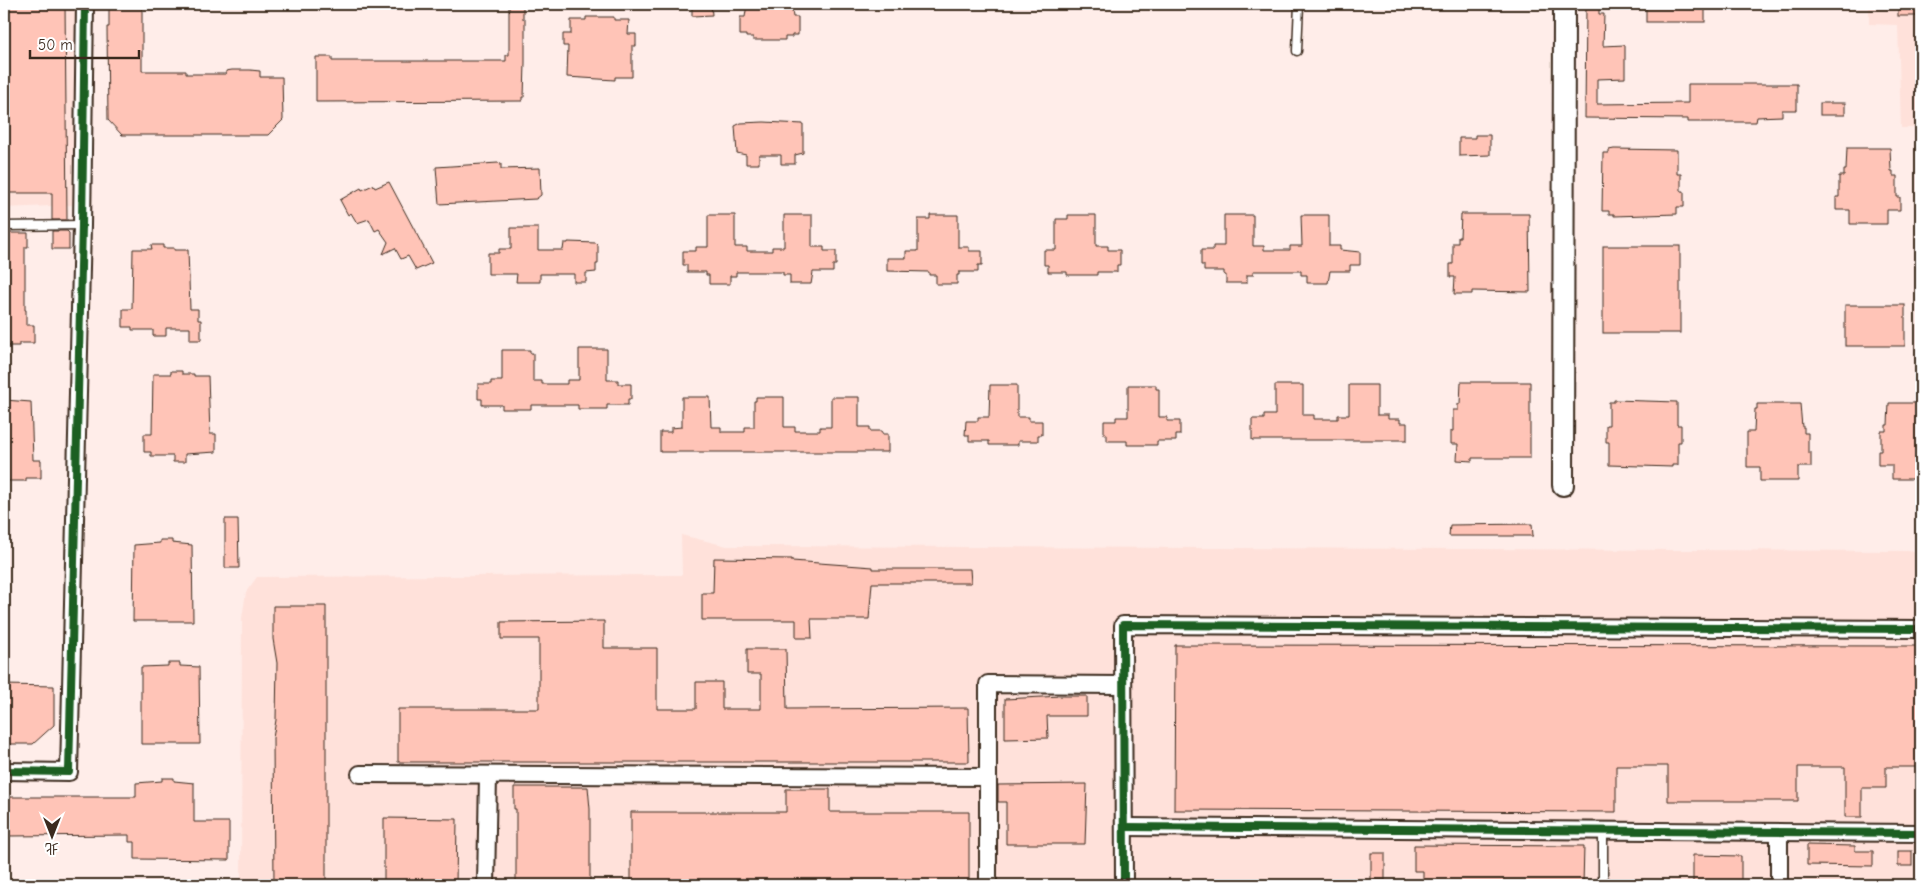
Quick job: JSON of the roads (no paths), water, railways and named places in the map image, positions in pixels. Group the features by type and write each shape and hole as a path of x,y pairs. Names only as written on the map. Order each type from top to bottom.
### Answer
{"street":[{"path":"4,772 69,772 82,226 85,4"},
{"path":"1563,485 1564,4"},
{"path":"1124,885 1123,625 1921,629"},
{"path":"988,885 988,684 1123,685"},
{"path":"360,774 988,777"},
{"path":"486,885 488,775"},
{"path":"1124,827 1921,833"},
{"path":"1779,832 1779,885"}],"lane":[{"path":"1297,51 1299,4"},
{"path":"4,226 82,226"},
{"path":"1603,831 1603,885"}]}
